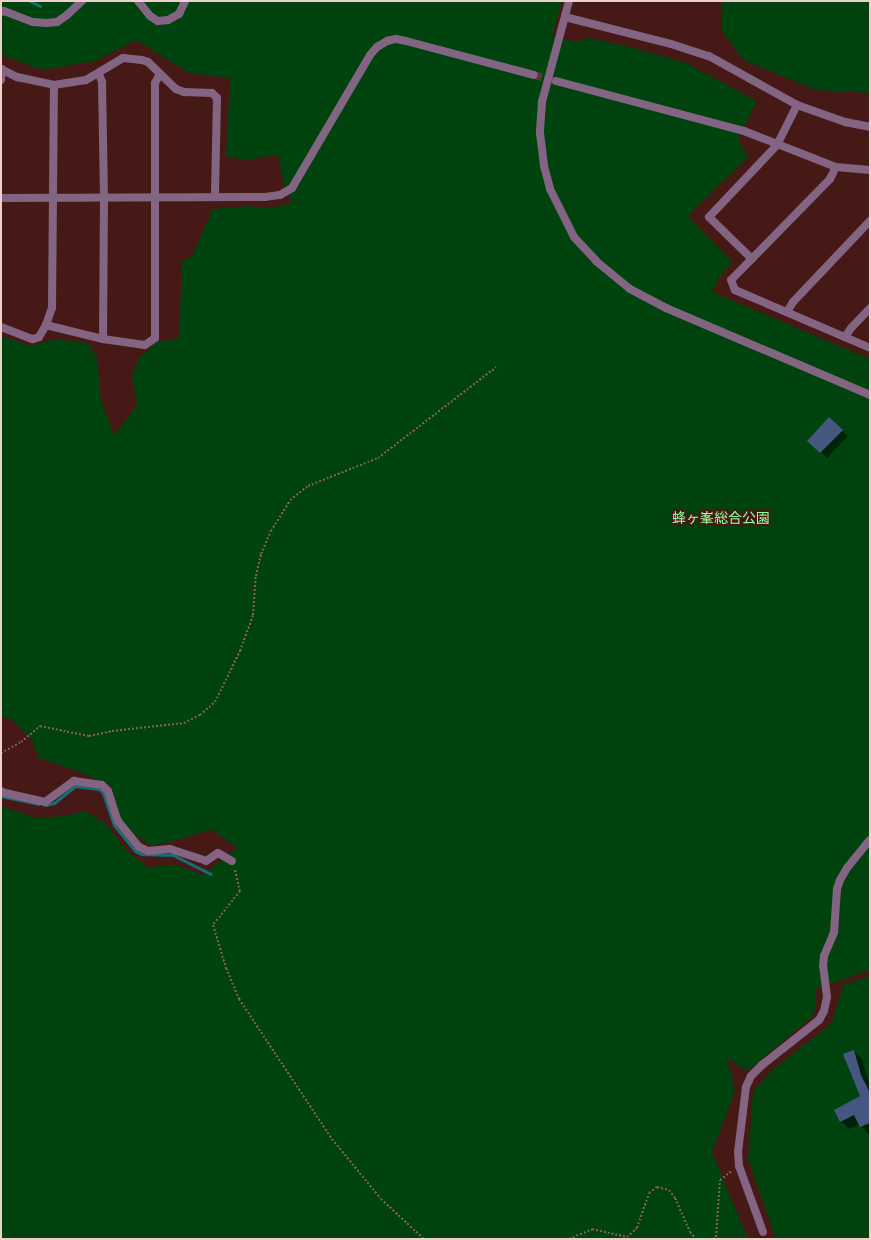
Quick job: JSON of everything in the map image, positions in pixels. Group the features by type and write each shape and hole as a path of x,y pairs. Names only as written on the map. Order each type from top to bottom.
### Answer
{"street":[{"path":"1,12 4,11 33,22 57,22 82,1"},
{"path":"138,1 150,16 158,21 168,20 179,14 185,1"},
{"path":"569,1 542,102 540,133 544,166 550,189 574,237 596,261 614,277 666,308 870,395"},
{"path":"565,17 670,44 709,56 797,105 845,122 870,127"},
{"path":"1,198 265,197 280,195 292,188 370,55 377,47 387,41 396,39 406,41 534,75"},
{"path":"1,80 2,69 17,77 54,85 86,80 99,74 112,63 123,58 148,62 176,89 184,92 212,93 217,98 215,197"},
{"path":"99,74 102,82 104,198 103,339"},
{"path":"46,325 103,339 145,345 155,338 154,83 160,74"},
{"path":"556,81 744,131 836,167 870,170"},
{"path":"1,327 33,339 39,337 46,325 52,308 54,85"},
{"path":"752,259 709,217 777,145 797,105"},
{"path":"836,167 830,179 731,280 735,290 870,348"},
{"path":"787,312 793,302 870,221"},
{"path":"845,337 851,328 870,308"},
{"path":"1,791 45,802 74,781 102,785 108,791 118,821 139,847 148,851 170,849 206,861 218,853 232,861"},
{"path":"764,1235 739,1166 738,1152 746,1087 751,1076 762,1065 818,1020 824,1011 827,997 823,966 824,956 834,932 837,889 847,868 870,840"}],"path":[{"path":"1,753 21,742 40,726 89,736 112,730 184,722 200,715 215,702 240,650 253,615 256,576 261,554 270,531 290,500 308,486 378,458 496,367"},
{"path":"232,861 240,891 213,925 226,968 239,1000 332,1140 381,1199 424,1239"},
{"path":"714,1239 716,1237 720,1180 739,1166"},
{"path":"569,1239 592,1228 627,1237 637,1228 648,1193 656,1187 669,1190 675,1198 690,1232 696,1239"}],"green space":[{"name":"蜂ヶ峯総合公園","path":"1,1 562,1 552,36 575,42 588,38 630,47 686,63 757,101 738,139 748,157 688,216 732,262 720,276 712,292 870,359 870,970 816,989 815,1009 812,1017 747,1071 727,1058 735,1091 712,1152 748,1239 1,1239 1,806 35,818 64,816 85,811 106,824 125,849 147,867 176,865 203,875 237,848 211,829 181,839 152,846 135,835 122,822 111,786 80,772 39,758 31,739 11,719 1,717 1,336 31,346 55,339 88,343 97,358 101,400 114,436 137,405 132,377 138,359 157,342 179,338 182,261 192,256 213,209 248,206 271,208 292,203 284,186 278,155 244,160 226,156 230,78 189,73 136,40 95,61 42,70 1,55"},
{"path":"721,1 870,1 870,93 816,90 743,60 722,31"},
{"path":"870,976 870,1239 776,1239 748,1159 753,1092 770,1072 832,1023 843,985"}],"building":[{"path":"829,417 843,430 820,453 807,441"},
{"path":"854,1050 861,1075 870,1093 870,1123 860,1127 854,1115 840,1122 834,1110 860,1096 843,1054"}],"waterway":[{"path":"30,1 40,6"},
{"path":"45,805 54,803 75,786 99,789 103,793 114,825 135,851 141,854 173,855 211,874"},
{"path":"1,796 38,804"}],"tunnel":[{"path":"534,75 555,81"}]}
